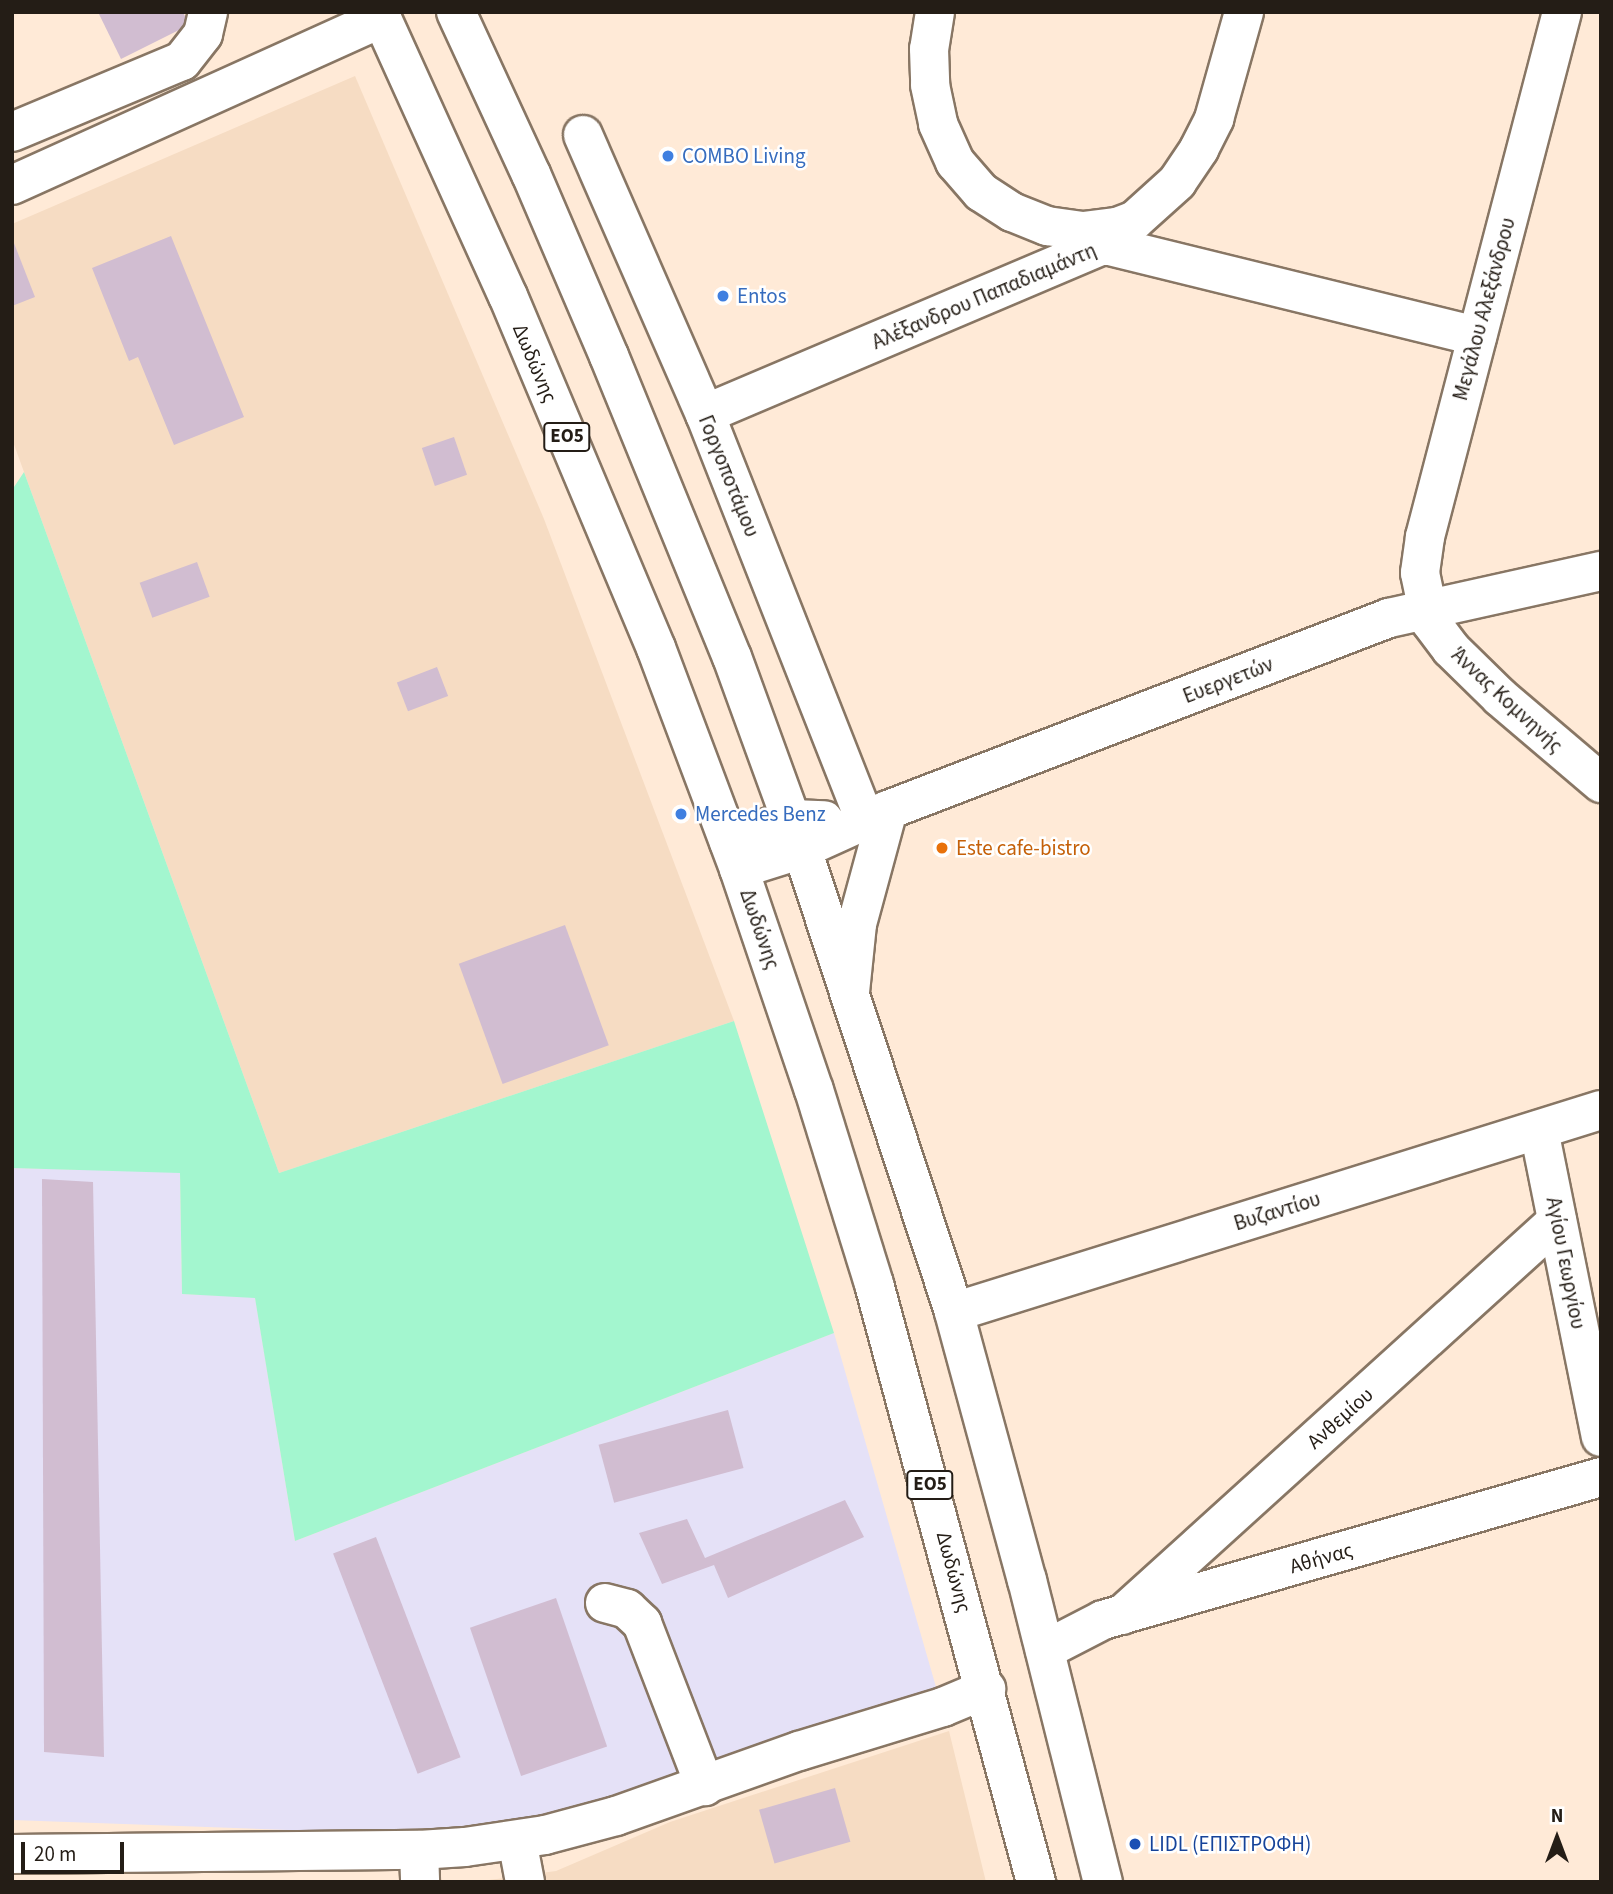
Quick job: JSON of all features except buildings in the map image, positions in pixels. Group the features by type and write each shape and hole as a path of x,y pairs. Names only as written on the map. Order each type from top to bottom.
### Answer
{"street":[{"path":"12,132 182,61 203,34 208,12"},
{"path":"456,12 531,174 614,369 732,657 796,834 954,1312 1104,1882"},
{"path":"935,12 929,49 932,97 946,145 964,175 993,201 1031,220 1099,238 1135,220 1154,206 1172,188 1193,159 1214,119 1244,12"},
{"name":"Μεγάλου Αλεξάνδρου","path":"1425,608 1421,555 1562,12"},
{"path":"12,185 380,15"},
{"name":"Δωδώνης","path":"380,15 518,321 656,648 734,855 814,1090 874,1284 986,1689 1035,1882"},
{"name":"Γοργοποτάμου","path":"583,135 876,815"},
{"name":"Αλέξανδρου Παπαδιαμάντη","path":"705,414 1099,238 1477,336"},
{"name":"Ευεργετών","path":"734,855 796,834 876,815 1389,618 1601,571"},
{"name":"Άννας Κομνηνής","path":"1425,608 1430,621 1451,649 1510,706 1601,783"},
{"path":"850,992 857,924 876,815"},
{"name":"Βυζαντίου","path":"954,1312 1601,1110"},
{"name":"Αγίου Γεωργίου","path":"1539,1130 1601,1437"},
{"name":"Ανθεμίου","path":"1122,1615 1557,1222"},
{"name":"Αθήνας","path":"1045,1650 1081,1629 1122,1615 1601,1477"},
{"path":"605,1603 626,1609 642,1623 705,1786"},
{"path":"12,1854 420,1866 617,1816 799,1751 943,1707 986,1689"},
{"path":"517,1840 525,1882"}],"shaded area":[{"path":"355,76 544,519 734,1021 279,1173 12,439 12,224"},
{"path":"12,1168 180,1172 182,1294 255,1297 295,1541 834,1333 936,1687 642,1788 522,1825 343,1832 12,1820"},
{"path":"949,1731 986,1882 474,1882 556,1871 670,1822"}],"green space":[{"path":"24,472 279,1173 734,1021 834,1333 295,1541 255,1298 182,1294 180,1173 12,1168 12,490"}],"place":[{"name":"COMBO Living","path":"668,156"},
{"name":"Entos","path":"723,296"},
{"name":"Mercedes Benz","path":"681,814"},
{"name":"Este cafe-bistro","path":"942,848"},
{"name":"LIDL (ΕΠΙΣΤΡΟΦΗ)","path":"1135,1844"}]}
